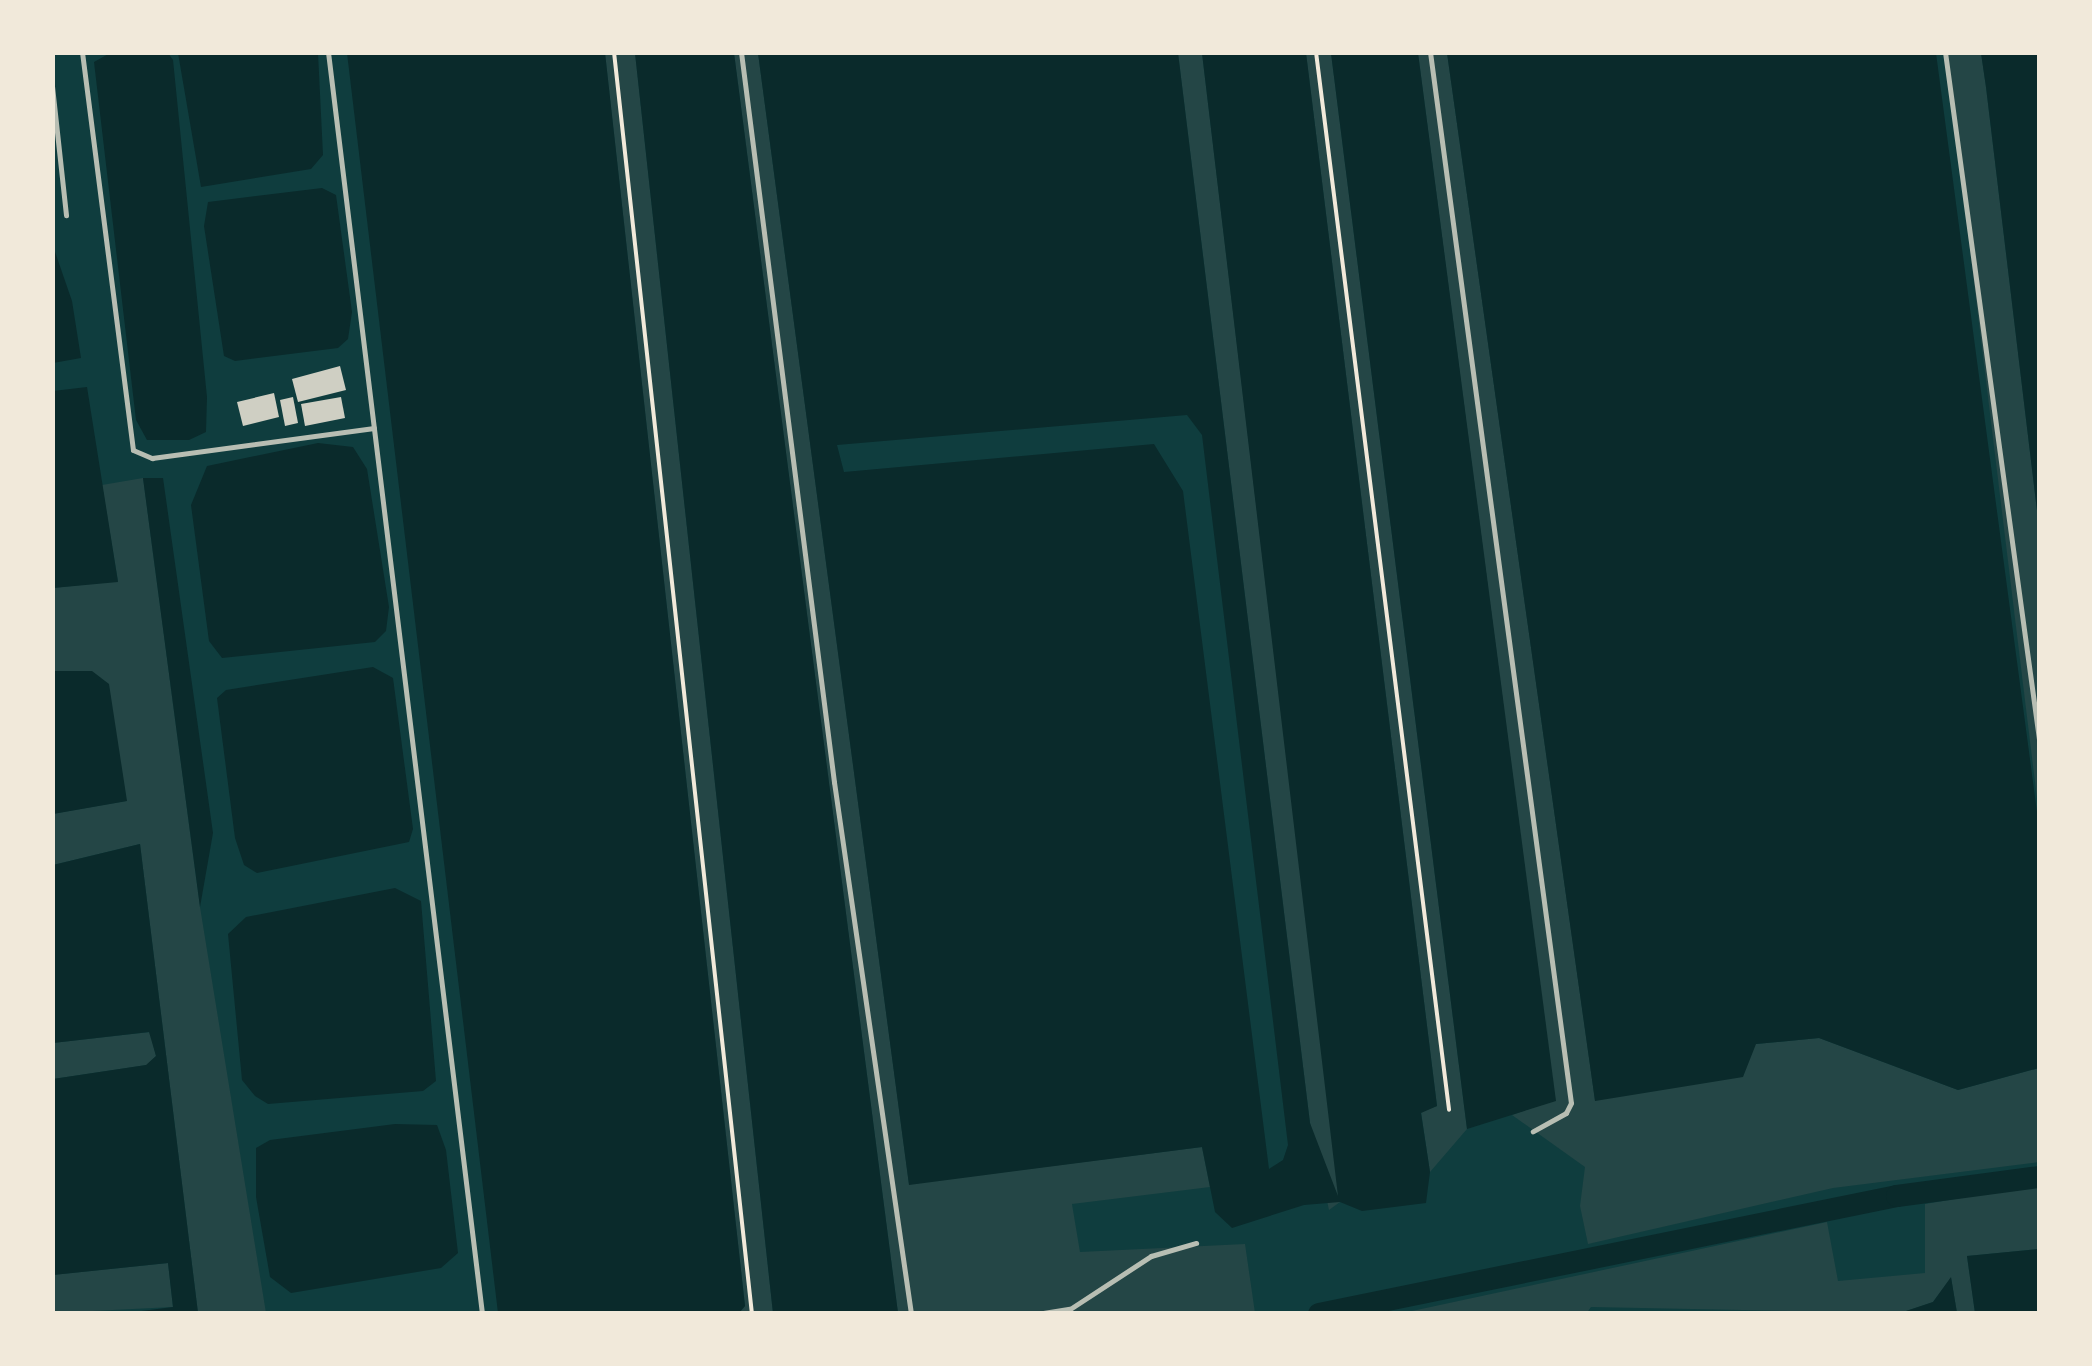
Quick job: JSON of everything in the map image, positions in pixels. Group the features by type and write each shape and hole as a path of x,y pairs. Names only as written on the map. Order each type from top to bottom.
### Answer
{"lane":[{"path":"82,52 134,450 152,458 374,428"},
{"path":"328,52 482,1314"},
{"path":"742,52 834,782 911,1314"},
{"path":"1430,52 1572,1103 1533,1131"},
{"path":"1945,52 2040,746"},
{"path":"52,86 66,215"},
{"path":"1037,1314 1070,1309 1150,1256 1196,1243"}],"path":[{"path":"614,52 752,1314"},
{"path":"1316,52 1449,1110"}],"shaded area":[{"path":"112,52 168,53 173,60 207,397 206,432 189,440 147,440 136,420 94,62"},
{"path":"178,53 318,53 323,155 311,169 201,187"},
{"path":"347,53 605,53 745,1306 739,1313 498,1313"},
{"path":"605,53 635,53 773,1313 739,1313 745,1306"},
{"path":"635,53 734,53 898,1313 773,1313"},
{"path":"734,53 758,53 909,1184 1202,1147 1210,1187 1072,1204 1080,1252 1245,1244 1255,1313 898,1313"},
{"path":"758,53 1178,53 1310,1123 1338,1196 1202,53 1306,53 1437,1106 1421,1113 1430,1172 1426,1203 1362,1211 1340,1202 1304,1205 1232,1228 1215,1212 1202,1147 909,1185","holes":["1187,415 1202,435 1288,1145 1283,1160 1269,1169 1183,491 1154,444 844,472 837,445"]},
{"path":"1178,53 1202,53 1340,1202 1329,1210 1310,1123"},
{"path":"1306,53 1331,53 1467,1129 1430,1172 1421,1112 1437,1106"},
{"path":"1331,53 1418,53 1556,1101 1467,1129"},
{"path":"1418,53 1447,53 1595,1100 1756,1044 1819,1038 1958,1090 2039,1068 2039,1162 1833,1188 1588,1244 1580,1206 1585,1167 1512,1115 1555,1100"},
{"path":"1447,53 1936,53 2039,827 2039,1068 1958,1090 1819,1038 1756,1044 1743,1077 1595,1101"},
{"path":"1946,53 1981,53 1986,87 2039,527 2039,815"},
{"path":"1981,53 2039,53 2039,527 1986,87"},
{"path":"322,188 336,195 352,312 348,339 338,348 235,361 224,356 204,226 208,202"},
{"path":"53,246 72,301 81,358 53,363"},
{"path":"87,387 118,582 53,588 53,391"},
{"path":"318,443 353,447 367,469 389,607 386,631 375,642 222,658 209,641 191,505 207,466"},
{"path":"143,478 200,907 266,1313 198,1313 140,844 53,865 52,814 126,801 91,671 53,671 53,588 118,581 102,485"},
{"path":"143,478 163,478 213,833 200,907"},
{"path":"373,667 393,678 413,829 409,842 257,873 244,865 235,838 217,698 226,690"},
{"path":"53,671 92,671 109,684 127,801 53,814"},
{"path":"140,844 198,1313 126,1313 173,1307 168,1263 53,1275 53,1079 146,1065 156,1056 149,1032 53,1043 53,865"},
{"path":"395,888 421,901 436,1081 423,1091 268,1104 255,1096 242,1080 228,934 246,917"},
{"path":"150,1032 156,1056 147,1065 53,1079 52,1043"},
{"path":"395,1124 437,1125 446,1150 458,1253 441,1268 291,1293 270,1277 256,1197 256,1148 270,1140"},
{"path":"2039,1185 2039,1249 1967,1256 1975,1313 1957,1313 1951,1278 1933,1302 1900,1313 1591,1307 1586,1314 1398,1314 1827,1222 1838,1281 1925,1273 1925,1204"},
{"path":"2039,1249 2039,1313 1975,1313 1967,1256"},
{"path":"168,1263 173,1307 53,1313 52,1275"},
{"path":"1951,1277 1957,1313 1900,1313 1933,1302"}],"building":[{"path":"340,366 346,390 298,402 292,379"},
{"path":"274,393 279,417 243,426 237,402"},
{"path":"293,397 298,423 285,426 280,400"},
{"path":"341,397 345,418 305,426 301,404"}],"waterway":[{"path":"1319,1314 1897,1196 2040,1177"}]}
